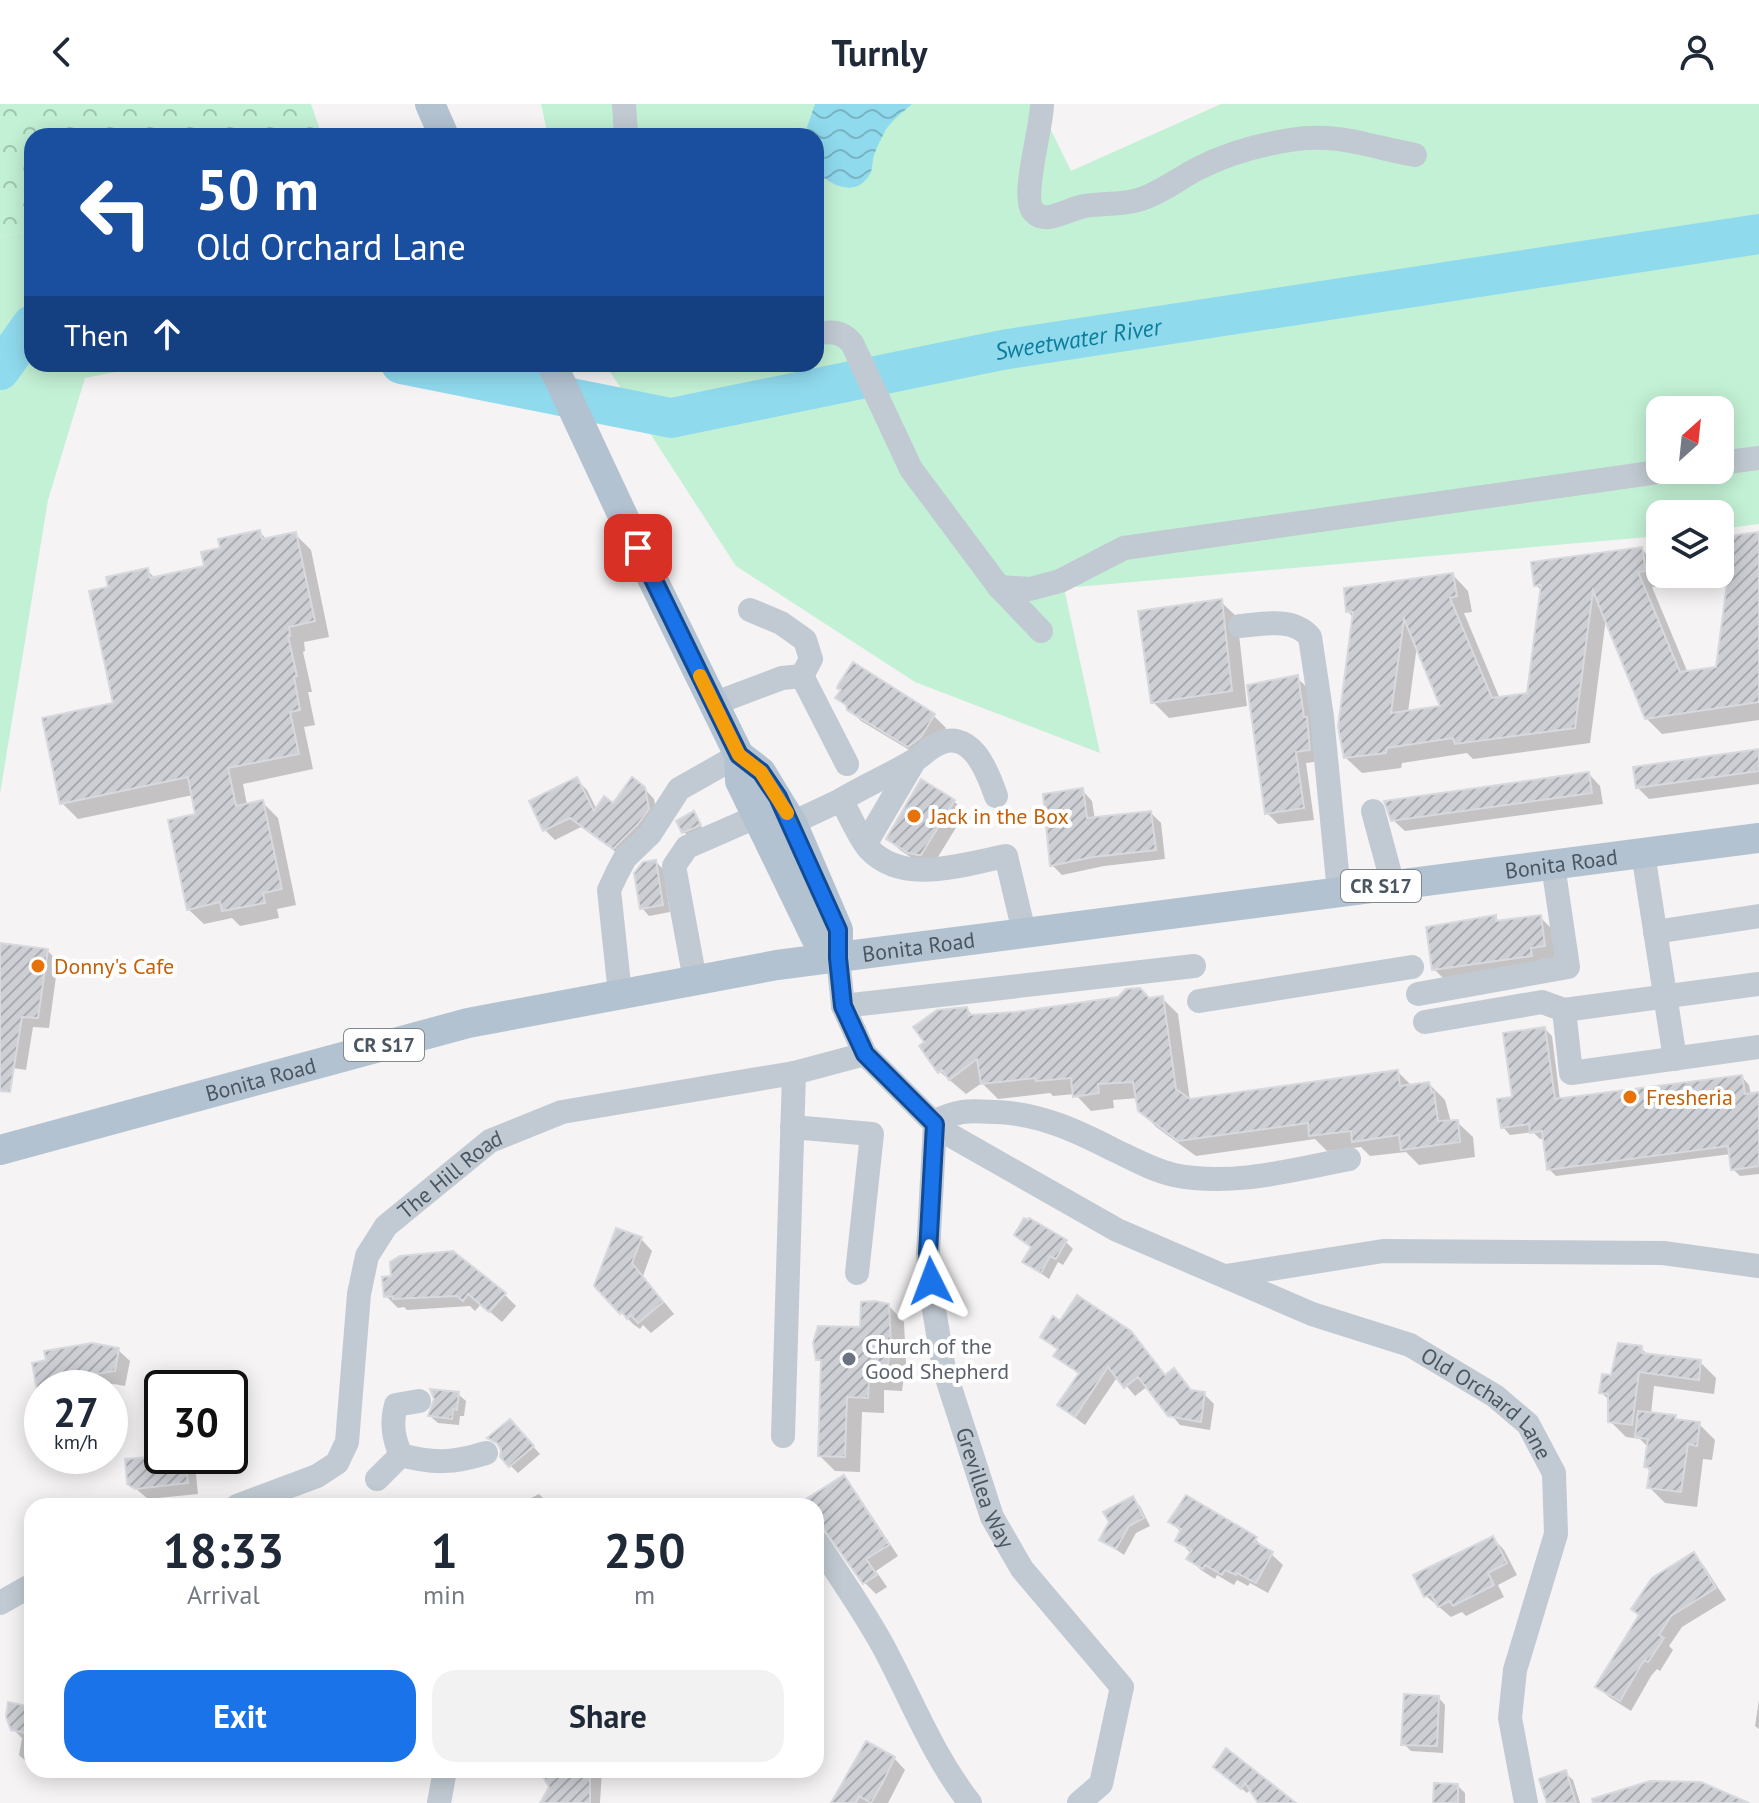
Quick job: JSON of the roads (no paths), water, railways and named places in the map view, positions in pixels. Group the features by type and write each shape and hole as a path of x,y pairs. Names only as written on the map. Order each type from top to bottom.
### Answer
{"main road":[{"path":"430,104 440,128"},
{"path":"556,372 739,755 740,781 816,938 838,958"},
{"path":"739,755 761,772 792,823 838,930 838,958"},
{"name":"Bonita Road","path":"0,1150 468,1023 777,965 1759,838"}],"street":[{"path":"624,104 626,128"},
{"path":"1042,104 1028,187 1031,208 1036,214 1047,218 1085,206 1138,200 1200,167 1230,155 1257,145 1292,139 1319,136 1347,138 1415,155"},
{"path":"824,333 844,334 852,343 911,469 999,587 1041,631"},
{"path":"1734,461 1759,458"},
{"path":"999,587 1030,589 1060,581 1124,548 1646,474"},
{"path":"750,610 781,623 805,640 811,659 802,676"},
{"path":"1240,626 1287,623 1303,629 1310,637 1322,717 1339,892"},
{"path":"713,704 782,678 802,676"},
{"path":"802,676 847,764"},
{"path":"792,823 841,800 915,760 935,745 949,740 977,752 987,767 996,796"},
{"path":"620,994 609,890 625,858 650,834 679,789 739,755"},
{"path":"866,843 915,760"},
{"path":"841,800 866,843 897,869 937,869 1006,856 1024,932"},
{"path":"1373,811 1393,885"},
{"path":"695,980 674,866 687,847 758,816"},
{"path":"650,834 679,858"},
{"path":"1643,853 1675,1059"},
{"path":"1418,994 1568,967 1553,865"},
{"path":"1655,932 1759,916"},
{"name":"Old Orchard Lane","path":"838,958 843,1006 865,1054 941,1130 1117,1230 1312,1314 1410,1345 1495,1396 1528,1424 1554,1473 1556,1534 1515,1670 1510,1718 1526,1803"},
{"path":"843,1006 1194,966"},
{"path":"1199,1001 1412,967"},
{"path":"1425,1022 1542,1002 1564,1010 1759,984"},
{"path":"1564,1010 1571,1073 1759,1047"},
{"name":"The Hill Road","path":"258,1498 317,1476 337,1463 347,1442 359,1294 367,1256 386,1226 490,1141 562,1112 794,1073 865,1054"},
{"path":"783,1436 794,1073"},
{"path":"934,1123 957,1110 1018,1113 1061,1125 1152,1169 1203,1179 1220,1180 1280,1172 1349,1159"},
{"name":"Grevillea Way","path":"934,1123 928,1253 934,1310 944,1369 992,1517 1022,1569 1122,1687 1101,1784 1079,1803"},
{"path":"792,1127 872,1134 857,1273"},
{"path":"1226,1276 1383,1251 1663,1253 1759,1266"},
{"path":"401,1455 394,1440 396,1405 419,1401"},
{"path":"401,1455 440,1462 460,1461 486,1453"},
{"path":"377,1479 401,1455"},
{"path":"824,1553 882,1644 918,1717 958,1788 970,1803"},
{"path":"0,1603 24,1590"},
{"path":"439,1803 444,1778"}],"water":[{"path":"815,104 912,104 885,131 874,155 870,174 858,186 851,188 824,178 824,128 807,128"},
{"path":"988,360 986,367 669,433 668,428"}],"waterway":[{"name":"Sweetwater River","path":"441,372 671,418 1002,350 1759,234"},
{"name":"Sweetwater River","path":"0,370 24,336"}],"place":[{"name":"Jack in the Box","path":"914,816"},
{"name":"Donny's Cafe","path":"38,966"},
{"name":"Fresheria","path":"1630,1097"},
{"name":"Church of the Good Shepherd","path":"849,1359"}]}
